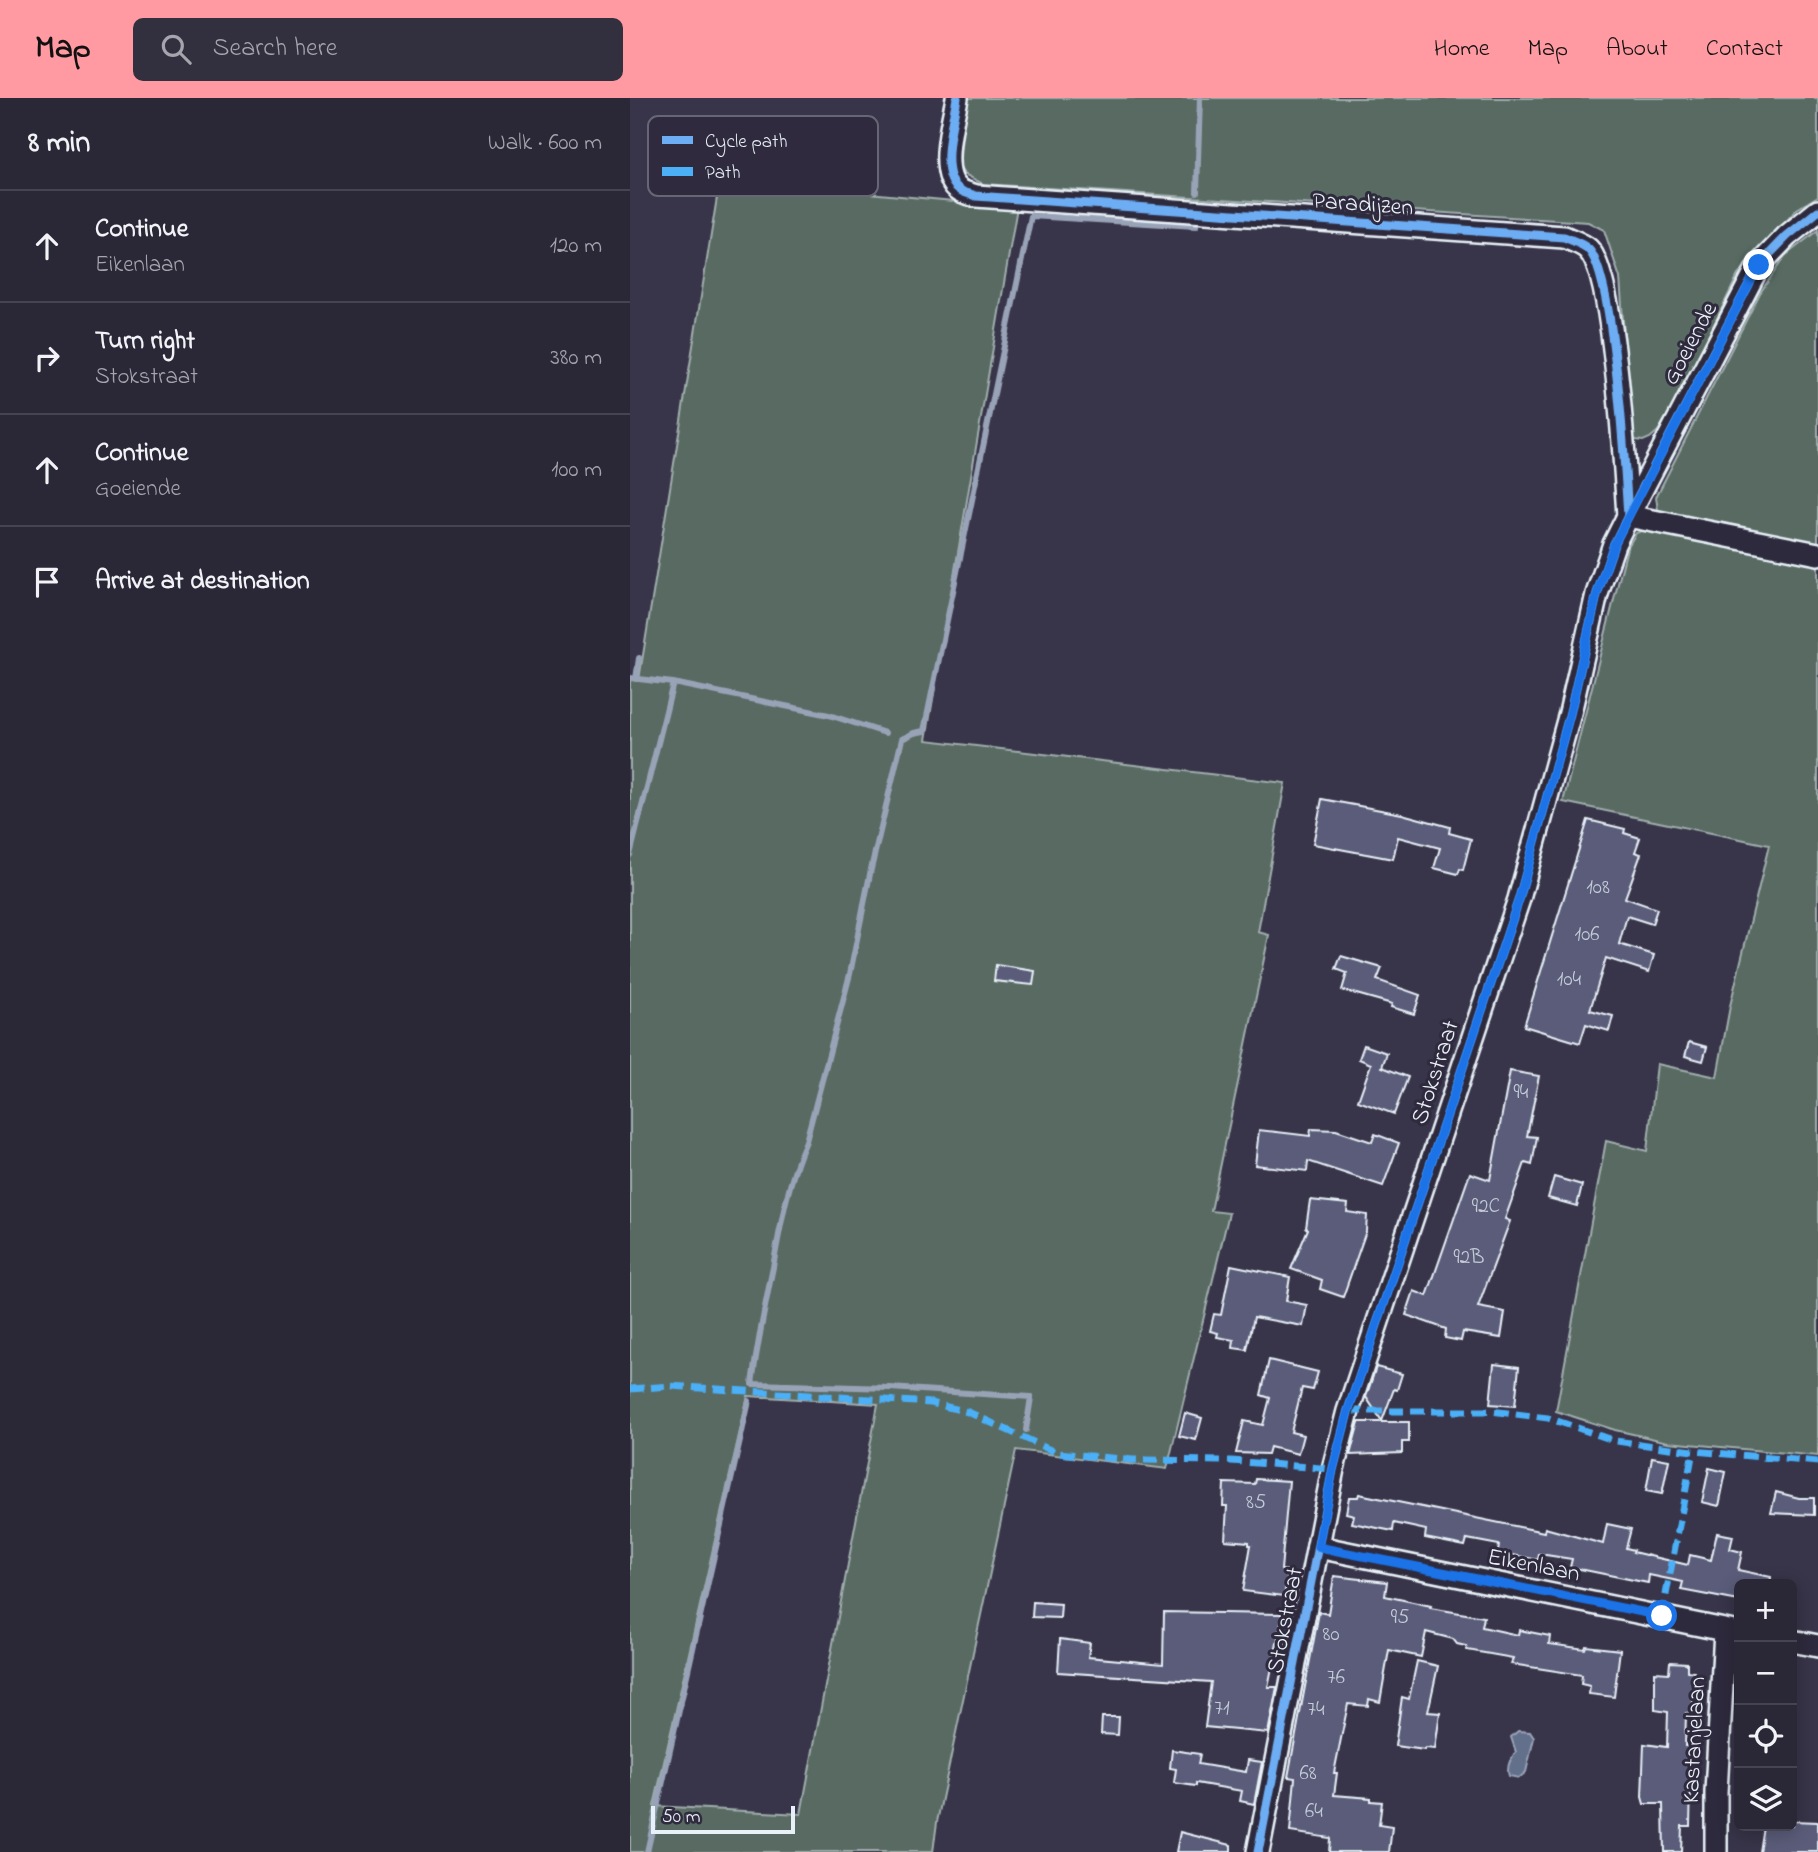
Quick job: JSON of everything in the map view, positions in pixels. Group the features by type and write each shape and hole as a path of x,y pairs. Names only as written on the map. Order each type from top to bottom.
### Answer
{"street":[{"name":"Paradijzen","path":"957,98 947,163 950,180 959,190 976,196 1564,237 1589,249 1599,269 1616,361 1628,516"},
{"name":"Goeiende","path":"1628,516 1759,265 1787,236 1818,211"},
{"path":"1628,516 1818,554"},
{"name":"Stokstraat","path":"1258,1852 1333,1469 1348,1411 1519,899 1570,713 1597,594 1614,544 1628,516"},
{"name":"Eikenlaan","path":"1318,1547 1732,1632"},
{"name":"Kastanjelaan","path":"1716,1852 1716,1792 1732,1632"},
{"path":"1797,1643 1818,1646"}],"green space":[{"path":"968,98 1818,98 1818,196 1797,209 1738,275 1676,402 1658,431 1643,441 1635,440 1631,431 1620,278 1604,230 1588,222 983,184 964,174 956,162"},
{"path":"878,194 1017,207 926,740 1285,783 1258,932 1269,935 1211,1211 1229,1213 1167,1469 1016,1450 937,1822 933,1852 630,1852 630,680 639,680 717,196","holes":["748,1396 878,1404 801,1814 654,1806"]},
{"path":"1818,230 1818,543 1680,517 1658,510 1656,497 1760,293 1785,256"},
{"path":"1647,529 1818,565 1818,1456 1668,1442 1615,1430 1556,1411 1606,1141 1647,1151 1657,1064 1717,1077 1730,1006 1769,845 1563,802 1627,548 1636,533"}],"water":[{"path":"1518,1731 1530,1732 1534,1738 1526,1772 1519,1778 1509,1776 1508,1769 1516,1752 1511,1737"}],"building":[{"path":"1322,799 1402,814 1450,827 1449,833 1471,839 1463,870 1460,869 1458,874 1434,868 1440,848 1398,837 1393,859 1313,844"},
{"path":"1588,820 1625,829 1624,833 1640,838 1635,852 1641,854 1625,898 1657,909 1652,924 1627,916 1619,944 1654,955 1649,972 1606,958 1590,1010 1613,1016 1609,1031 1586,1024 1580,1043 1524,1026"},
{"path":"1341,956 1382,968 1377,980 1420,995 1414,1014 1391,1007 1392,1004 1342,990 1347,973 1336,969"},
{"path":"996,965 1035,971 1033,985 994,981"},
{"path":"1689,1042 1707,1047 1703,1061 1685,1056"},
{"path":"1364,1045 1387,1053 1382,1067 1408,1077 1394,1114 1358,1101 1371,1064 1359,1059"},
{"path":"1510,1071 1539,1076 1527,1136 1537,1137 1532,1165 1525,1163 1505,1219 1510,1221 1478,1307 1505,1312 1501,1338 1463,1332 1461,1341 1445,1338 1446,1329 1406,1315 1414,1291 1427,1296 1470,1173 1490,1180"},
{"path":"1311,1129 1336,1130 1372,1142 1375,1134 1399,1143 1383,1186 1308,1161 1307,1171 1255,1165 1259,1130 1310,1136"},
{"path":"1554,1177 1582,1185 1577,1206 1548,1198"},
{"path":"1310,1200 1348,1204 1347,1212 1367,1215 1366,1231 1343,1297 1320,1289 1322,1280 1291,1269 1308,1229"},
{"path":"1231,1265 1290,1277 1286,1301 1307,1305 1303,1326 1254,1317 1247,1350 1233,1348 1234,1340 1217,1337 1218,1333 1210,1331 1214,1314 1221,1315"},
{"path":"1269,1360 1318,1372 1313,1390 1302,1388 1291,1432 1303,1435 1298,1454 1270,1447 1268,1454 1236,1453 1244,1421 1263,1425 1270,1398 1261,1395"},
{"path":"1494,1364 1519,1367 1515,1406 1490,1404"},
{"path":"1376,1367 1402,1374 1382,1421 1366,1397"},
{"path":"1185,1413 1202,1418 1196,1440 1179,1436"},
{"path":"1359,1422 1409,1422 1409,1442 1402,1442 1402,1453 1350,1455"},
{"path":"1652,1457 1669,1460 1662,1494 1646,1491"},
{"path":"1709,1468 1726,1472 1719,1506 1702,1502"},
{"path":"1256,1479 1289,1481 1281,1570 1289,1571 1284,1596 1243,1591 1251,1545 1249,1542 1225,1540 1227,1506 1223,1506 1224,1483 1255,1484"},
{"path":"1776,1492 1799,1498 1814,1498 1814,1515 1771,1513"},
{"path":"1359,1494 1544,1532 1545,1528 1603,1544 1607,1524 1631,1529 1626,1548 1634,1550 1633,1552 1688,1565 1690,1555 1711,1560 1717,1533 1733,1536 1730,1549 1742,1552 1738,1570 1771,1579 1734,1579 1734,1600 1681,1590 1683,1582 1649,1575 1648,1583 1570,1567 1572,1559 1539,1554 1538,1560 1498,1552 1499,1545 1467,1539 1465,1546 1425,1538 1426,1530 1394,1523 1393,1531 1352,1523 1354,1515 1346,1513 1349,1497 1358,1497"},
{"path":"1334,1576 1387,1582 1385,1596 1431,1606 1430,1608 1484,1617 1482,1627 1518,1635 1519,1630 1550,1636 1549,1644 1620,1650 1614,1697 1589,1694 1590,1686 1581,1684 1582,1675 1511,1664 1513,1658 1467,1650 1466,1646 1457,1644 1453,1639 1426,1632 1421,1657 1389,1650 1380,1702 1369,1699 1368,1706 1348,1704 1334,1773 1337,1773 1334,1795 1371,1798 1371,1801 1382,1802 1379,1825 1392,1827 1389,1852 1329,1852 1330,1838 1290,1832 1295,1778 1288,1777 1319,1612 1328,1614"},
{"path":"1033,1602 1061,1604 1060,1618 1032,1617"},
{"path":"1164,1612 1283,1614 1268,1687 1277,1687 1268,1733 1205,1727 1211,1682 1058,1672 1060,1639 1090,1643 1088,1657 1163,1664"},
{"path":"1417,1661 1438,1666 1428,1712 1440,1713 1435,1749 1395,1746 1402,1697 1409,1699"},
{"path":"1670,1662 1687,1663 1687,1671 1694,1672 1693,1713 1686,1713 1685,1746 1692,1746 1690,1826 1682,1826 1681,1852 1664,1852 1663,1804 1644,1804 1642,1797 1644,1744 1667,1747 1668,1712 1655,1710 1655,1672 1669,1673"},
{"path":"1102,1717 1119,1717 1118,1735 1101,1734"},
{"path":"1172,1750 1200,1754 1198,1764 1246,1772 1248,1760 1262,1762 1254,1804 1240,1801 1242,1791 1196,1783 1196,1786 1174,1783 1176,1769 1170,1768"},
{"path":"1797,1821 1818,1822 1818,1852 1759,1852 1762,1831 1797,1831"},
{"path":"1180,1832 1231,1845 1231,1852 1176,1852"}],"waterway":[{"path":"1197,192 1200,98"},
{"path":"1026,1430 1031,1397 890,1388 752,1384 754,1369 786,1202 806,1141 850,974 871,869 902,739 924,731 1031,216 1196,226"},
{"path":"636,679 639,658"},
{"path":"630,678 673,683"},
{"path":"630,855 673,683 829,715 885,733"},
{"path":"647,1852 749,1401"}],"marked path":[{"path":"630,1389 670,1386 931,1403 968,1412 1057,1453 1133,1460 1231,1461 1333,1469"},
{"path":"1348,1411 1491,1411 1548,1418 1616,1441 1818,1462"},
{"path":"1662,1616 1693,1451"}],"cycle path":[{"path":"957,98 948,147 949,173 960,190 976,196 1564,237 1583,245 1597,266 1612,333 1628,516"},
{"path":"1258,1852 1333,1469 1348,1411 1519,899 1570,713 1597,594 1614,544 1759,265 1787,236 1818,211"}],"route":[{"path":"1662,1616 1318,1547 1333,1469 1348,1411 1519,899 1570,713 1597,594 1614,544 1759,265"}]}
